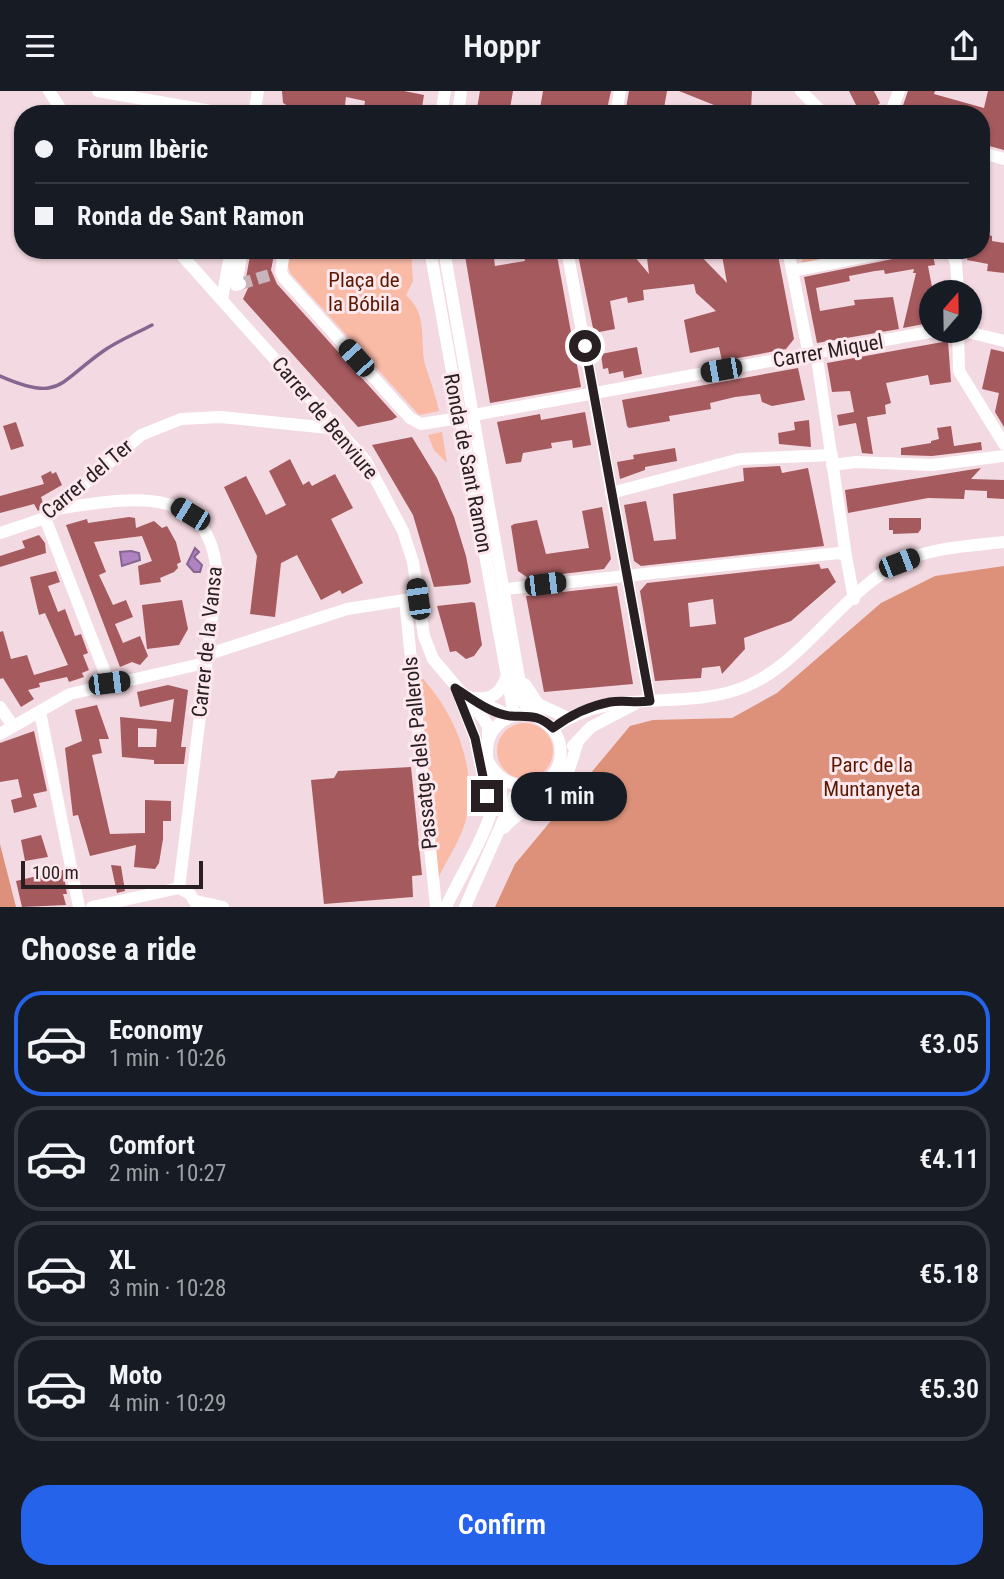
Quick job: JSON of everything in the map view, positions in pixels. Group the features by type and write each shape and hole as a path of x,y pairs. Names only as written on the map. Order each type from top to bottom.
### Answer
{"street":[{"path":"98,91 177,105"},
{"path":"801,91 815,105"},
{"name":"Carrer de Benviure","path":"185,259 366,461 392,505 413,562 412,599 433,659 488,726 488,742"},
{"path":"222,299 229,259"},
{"path":"240,259 236,285 240,284"},
{"path":"281,259 277,273 410,418 421,424 460,418"},
{"name":"Ronda de Sant Ramon","path":"432,259 460,418 513,673 523,701 536,716 553,728"},
{"name":"Ronda de Sant Ramon","path":"446,259 505,589 513,673 513,715"},
{"path":"569,259 626,575 644,702"},
{"path":"790,259 809,355"},
{"path":"792,271 852,259"},
{"path":"954,259 957,280"},
{"name":"Carrer Miquel","path":"474,415 919,334"},
{"path":"982,336 1004,341"},
{"path":"958,343 958,365 963,378 1004,445"},
{"path":"818,365 854,599"},
{"name":"Carrer del Ter","path":"0,533 45,519 141,435 181,419 220,417 339,429"},
{"path":"611,493 740,459 812,455 832,460 932,465 1004,456"},
{"path":"87,480 99,494 116,500"},
{"name":"Carrer de la Vansa","path":"56,509 116,500 152,500 174,505 207,531 215,551 217,576 179,888"},
{"path":"45,519 109,683"},
{"path":"558,765 560,746 553,728 568,717 612,702 644,702 726,693 744,687 778,666 881,575 911,558 956,548 1004,543"},
{"path":"505,589 839,552 846,557"},
{"path":"0,734 71,694 206,659 347,609 412,599"},
{"name":"Passatge dels Pallerols","path":"412,599 436,907"},
{"path":"470,698 488,699 496,694 513,673"},
{"name":"Ronda de Sant Ramon","path":"513,673 538,704 568,717"},
{"path":"455,688 475,738 487,796 485,827"},
{"name":"Carrer de Benviure","path":"455,688 470,698 513,715"},
{"path":"465,907 514,796 526,787 545,781 578,741 602,720 644,702"},
{"path":"0,707 13,726"},
{"path":"40,712 79,907"},
{"path":"446,907 485,827 493,803 488,742 496,726 513,715 536,716"},
{"path":"494,840 530,803 558,787 565,778 578,741"},
{"path":"489,763 503,781 526,787"},
{"path":"92,907 179,888 197,904 223,907"}],"green space":[{"name":"Plaça de la Bóbila","path":"289,259 412,259 413,281 406,295 421,321 426,368 439,411 419,415 291,274 288,267"},
{"path":"802,259 828,259 803,265"},
{"path":"442,432 447,463 434,450 428,435"},
{"name":"Parc de la Muntanyeta","path":"1004,566 1004,907 495,907 515,864 630,726 653,720 732,718 777,693 881,603 935,576"},
{"path":"418,679 423,679 445,708 460,742 468,778 469,796 465,822 438,879"},
{"path":"525,723 536,725 545,731 551,740 551,762 545,771 536,777 525,779 514,777 505,771 499,762 497,751 499,740 505,731 514,725"},
{"path":"0,844 16,907 0,907"}],"shaded area":[{"path":"195,548 199,552 194,557 202,565 200,572 194,572 187,564"},
{"path":"120,552 139,553 140,560 122,566"}],"building":[{"path":"282,91 404,91 424,95 422,105 364,105 365,101 346,97 345,105 283,103"},
{"path":"480,91 513,91 511,105 478,105"},
{"path":"543,91 611,91 608,105 541,105"},
{"path":"629,91 667,91 665,105 627,105"},
{"path":"679,91 752,91 751,105 714,105"},
{"path":"849,91 874,91 880,103 878,105 856,105"},
{"path":"908,91 935,91 934,94 973,105 903,105"},
{"path":"988,91 1004,91 1004,150 990,146 990,105 985,105"},
{"path":"990,235 992,241 1004,243 1004,273 987,271 988,264 967,260 990,259"},
{"path":"249,259 273,259 271,270 277,284 397,417 358,427 243,299 249,286 246,278"},
{"path":"466,259 494,259 495,266 525,259 558,259 581,387 490,403"},
{"path":"579,259 637,259 649,274 647,259 704,259 727,283 723,259 779,259 794,339 786,349 722,361 719,347 690,353 684,320 716,311 696,293 694,284 643,290 644,300 628,303 627,297 610,301 615,329 594,333"},
{"path":"893,259 934,259 935,265 928,266 931,280 919,280 919,325 903,328 916,273 913,273 914,269 885,274 884,270 849,276 850,281 816,288 820,311 855,305 854,300 893,297 899,329 817,343 804,277"},
{"path":"948,343 951,382 930,385 928,375 886,383 891,403 885,405 886,414 867,417 873,454 862,453 856,423 839,426 837,415 854,412 850,391 832,392 827,363"},
{"path":"637,347 642,374 624,378 623,371 609,374 608,368 603,369 601,354"},
{"path":"991,349 1004,352 1004,427 995,412 999,393 982,389"},
{"path":"798,368 805,400 772,406 762,402 760,394 735,397 710,403 711,409 669,416 670,421 629,428 627,426 622,400"},
{"path":"585,412 591,445 573,448 572,440 551,443 552,448 523,453 521,462 506,464 497,422 540,414 541,420"},
{"path":"809,420 811,447 779,444 778,433 795,430 794,422"},
{"path":"16,422 24,446 11,450 3,426"},
{"path":"951,426 954,446 981,442 982,450 932,456 901,455 901,448 931,443 939,439 937,428"},
{"path":"412,437 437,478 454,517 466,556 471,582 468,584 434,587 413,515 372,445"},
{"path":"675,448 677,461 645,467 645,470 620,479 617,462 634,459 633,455"},
{"path":"290,459 303,485 309,481 312,486 335,474 353,508 331,519 363,583 342,594 340,590 321,600 297,555 281,563 275,617 250,614 257,556 224,487 246,476 266,515 286,505 269,471"},
{"path":"780,466 782,473 808,468 824,546 641,566 634,561 624,505 646,501 654,541 676,539 673,494 744,481 743,468"},
{"path":"981,468 971,479 1004,480 1004,499 987,498 987,491 965,490 964,499 928,498 848,513 845,490"},
{"path":"51,471 52,474 56,472 62,485 41,497 44,506 38,511 34,504 0,513 0,496 44,484 41,476"},
{"path":"602,507 611,559 604,569 528,578 518,571 511,526 537,520 546,554 589,548 582,511"},
{"path":"135,518 136,528 154,521 162,528 167,526 176,542 181,562 177,564 178,568 174,572 160,578 161,582 140,585 138,566 152,561 142,536 94,542 106,572 99,575 113,605 126,600 133,617 115,624 123,643 140,636 148,656 140,665 132,662 120,667 66,525 87,519 88,523"},
{"path":"889,518 921,518 921,529 918,533 893,534 893,530 889,530"},
{"path":"39,535 45,543 46,553 0,567 0,556 25,548 22,541"},
{"path":"819,564 821,569 828,568 836,582 791,621 744,638 745,649 722,674 720,666 702,668 701,678 655,681 640,591 647,583","holes":["713,599 716,624 690,627 688,603"]},
{"path":"56,571 60,582 48,586 58,612 65,609 75,636 81,634 88,653 83,655 89,670 82,673 84,677 69,682 67,677 39,683 40,687 28,690 34,699 21,707 3,678 0,679 0,632 3,631 11,659 27,655 34,675 68,665 45,613 39,615 30,577"},
{"path":"617,586 633,684 544,692 526,596"},
{"path":"182,600 188,629 179,645 147,649 142,605"},
{"path":"475,603 482,645 474,656 466,659 456,651 450,652 437,606"},
{"path":"168,685 188,690 181,747 186,747 184,764 154,764 154,760 122,757 120,717 171,722 174,699 140,707 137,692","holes":["138,728 157,729 156,747 138,747"]},
{"path":"97,705 109,739 99,739 102,753 92,755 110,834 145,833 145,800 171,801 171,821 163,821 159,863 155,869 134,867 136,845 90,856 78,815 73,816 65,748 82,741 75,710"},
{"path":"34,731 47,791 33,794 37,807 14,813 11,800 22,797 18,779 0,782 0,743"},
{"path":"411,767 422,875 412,876 413,897 324,904 311,780 334,778 338,771"},
{"path":"41,835 48,857 25,861 21,840"},
{"path":"111,865 121,866 125,891 117,893"},
{"path":"63,870 66,905 22,907 16,881"}],"waterway":[{"path":"0,376 35,388 57,386 108,348 152,325"}],"tunnel":[{"path":"240,284 273,274"}],"route":[{"path":"487,796 475,738 455,688 487,707 511,716 536,716 553,728 568,717 597,706 612,702 650,701 585,346"}]}
